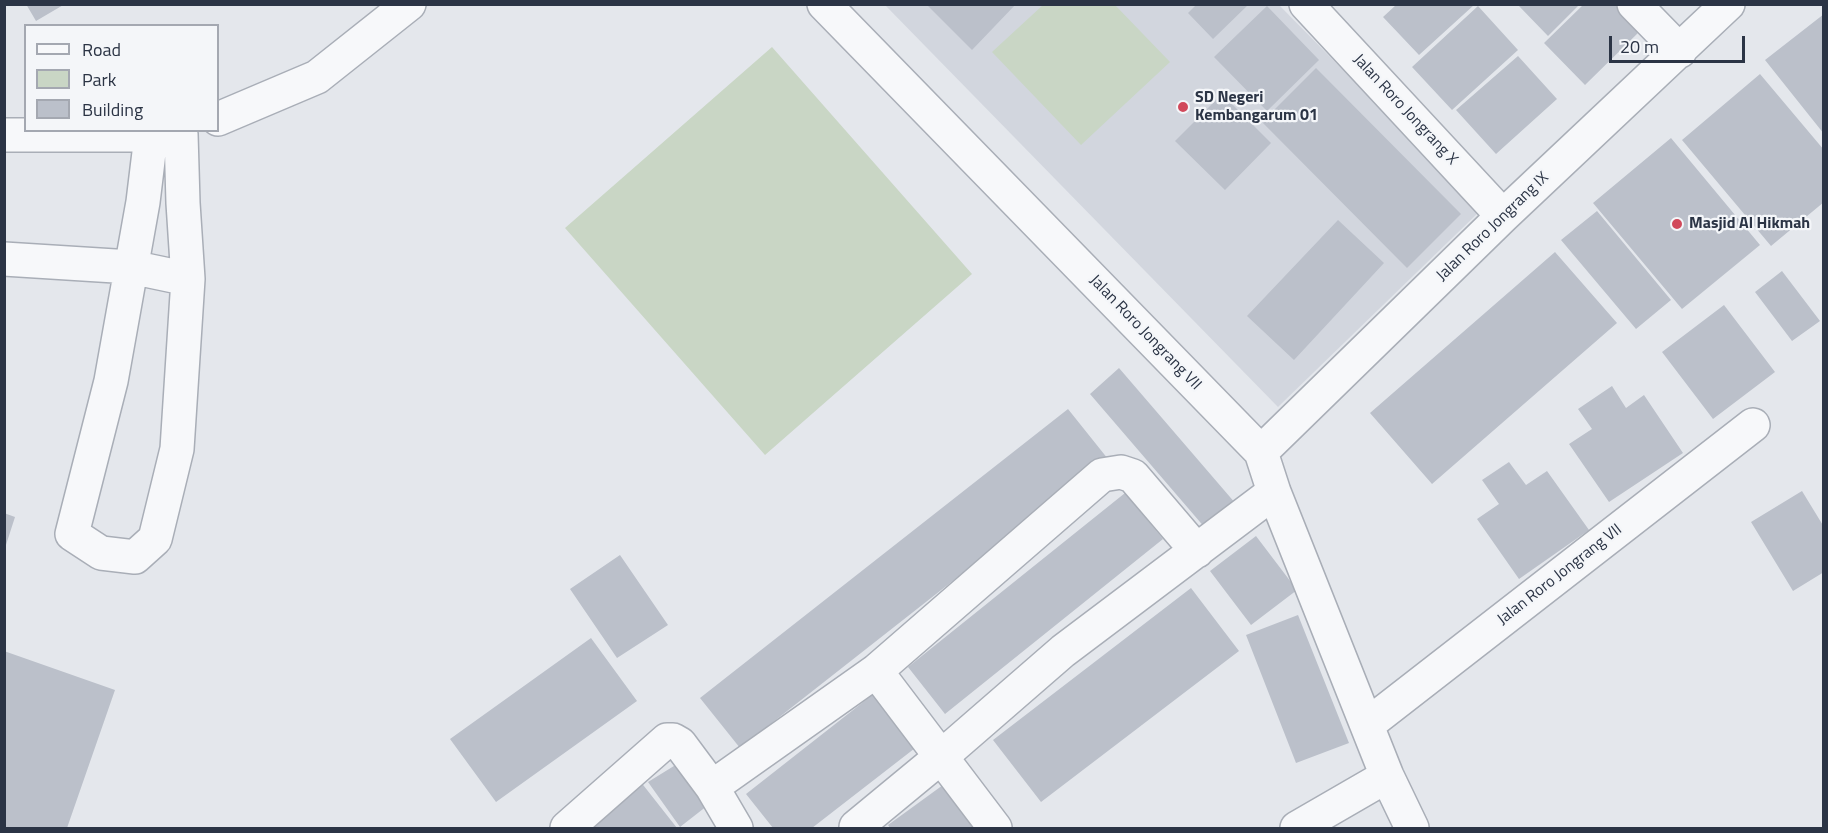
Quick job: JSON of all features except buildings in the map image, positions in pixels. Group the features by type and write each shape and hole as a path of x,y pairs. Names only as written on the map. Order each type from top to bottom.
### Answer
{"street":[{"path":"219,119 317,77 410,4"},
{"name":"Jalan Roro Jongrang X","path":"1306,4 1503,216"},
{"path":"1634,4 1680,51"},
{"name":"Jalan Roro Jongrang IX","path":"1261,452 1503,216 1728,4"},
{"name":"Jalan Roro Jongrang VII","path":"839,10 1261,452 1274,492 1387,776 1412,828"},
{"path":"4,135 174,134"},
{"path":"174,134 183,203 188,279 177,449 155,539 135,557 101,553 72,534 111,381 143,202 174,134"},
{"path":"4,259 131,267 188,279"},
{"name":"Jalan Roro Jongrang VII","path":"1367,725 1753,424"},
{"path":"712,787 876,671 1102,475 1121,472 1133,476 1197,551"},
{"path":"856,828 1063,651 1274,492"},
{"path":"876,671 995,828"},
{"path":"567,828 667,740 680,744 712,787 736,828"},
{"path":"1297,828 1387,776"}],"shaded area":[{"name":"SD Negeri Kembangarum 01","path":"885,5 1279,5 1481,210 1278,407"}],"green space":[{"path":"1043,5 1115,5 1170,62 1081,145 992,52"},
{"path":"772,47 972,274 765,455 565,228"}],"place":[{"name":"SD Negeri Kembangarum 01","path":"1183,107"},
{"name":"Masjid Al Hikmah","path":"1677,224"}]}
